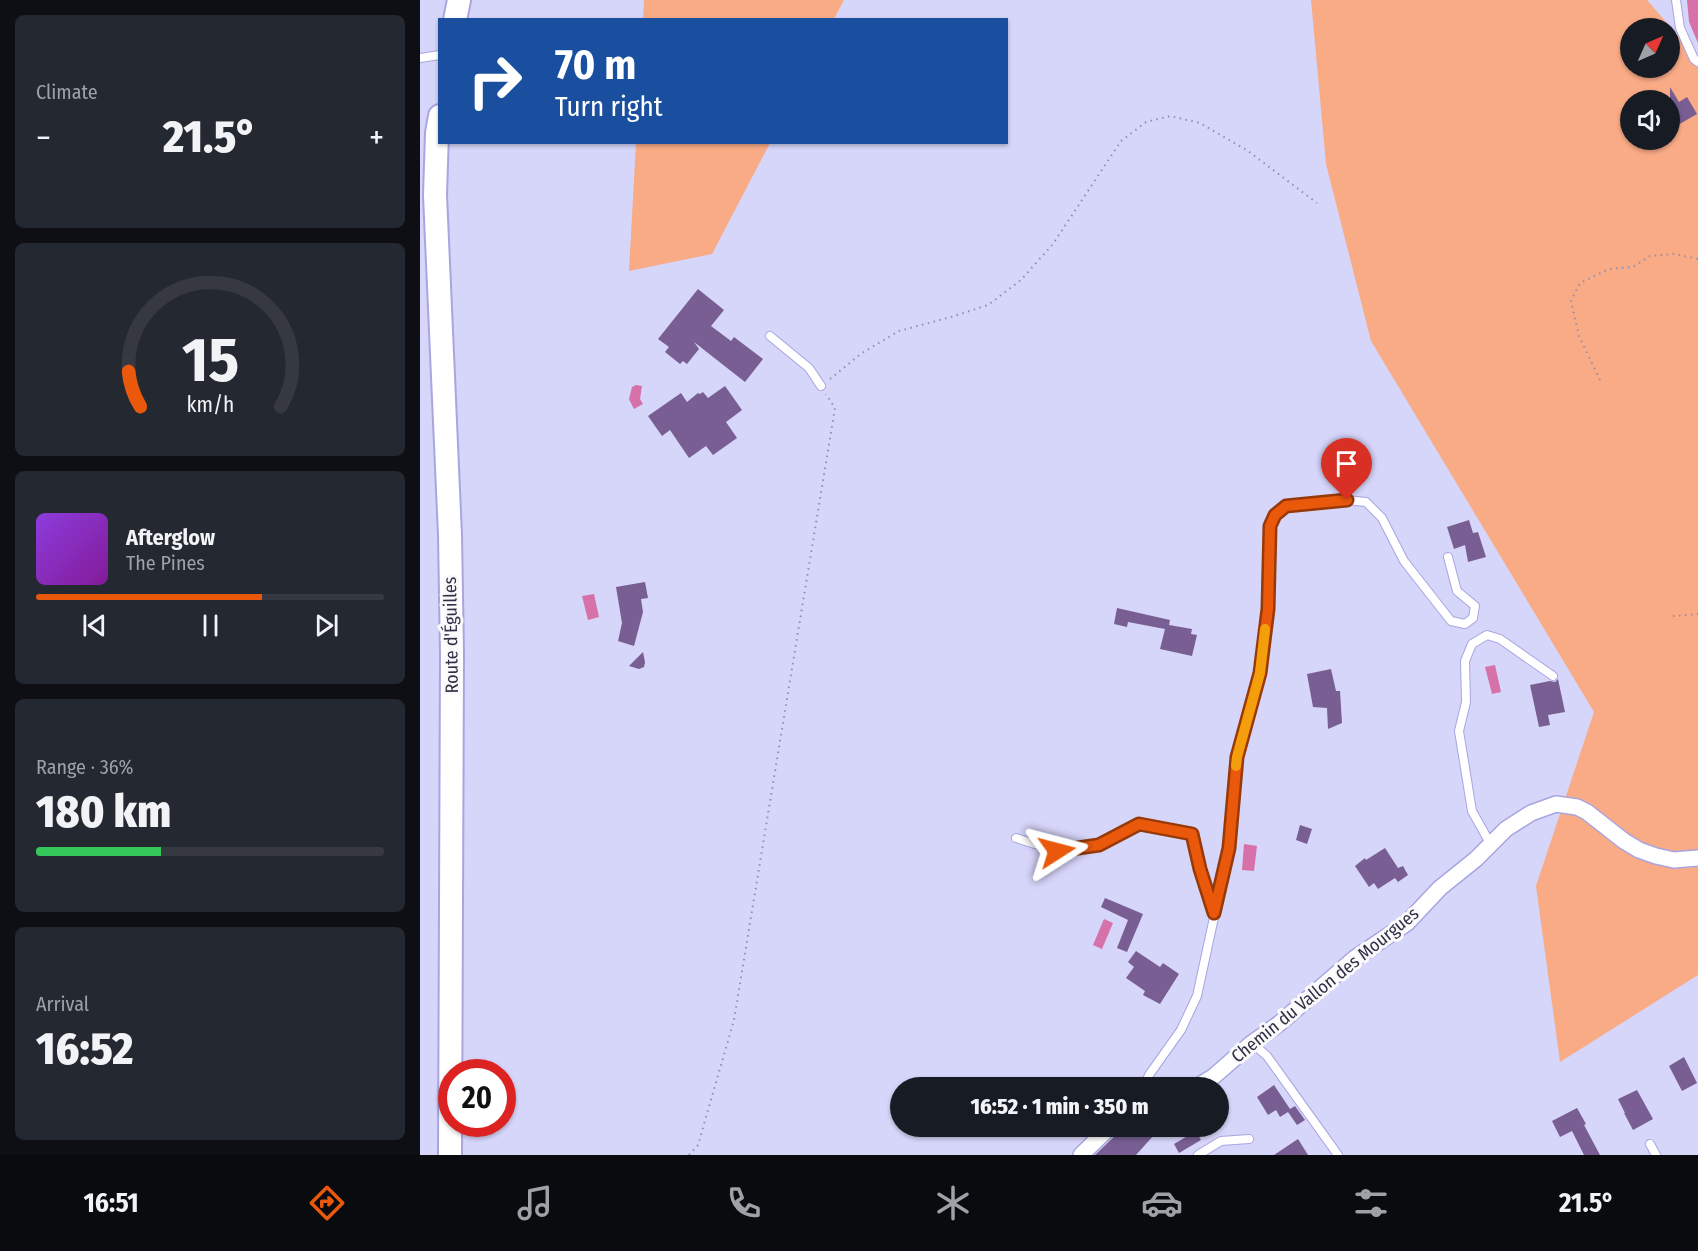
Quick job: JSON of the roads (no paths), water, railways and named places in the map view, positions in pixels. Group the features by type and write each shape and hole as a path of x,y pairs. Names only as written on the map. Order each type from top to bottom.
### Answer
{"street":[{"path":"455,18 459,0"},
{"name":"Route d'Éguilles","path":"438,127 435,195 450,535 452,655 450,1155"},
{"name":"Chemin du Vallon des Mourgues","path":"1214,1077 1354,958 1407,923 1440,888 1476,860 1506,829 1531,813 1556,804 1577,807 1639,850 1674,860 1698,858"},
{"path":"1081,1155 1100,1137"}],"lane":[{"path":"1676,0 1680,28 1694,59 1698,62"},
{"path":"420,58 438,55"},
{"path":"770,336 809,368 821,387"},
{"path":"1148,1077 1181,1030 1197,996 1229,848 1237,757 1260,673 1268,609 1270,526 1275,515 1286,506 1347,500 1366,502 1382,518 1404,561 1451,621 1465,624 1473,618 1475,606 1457,591 1448,557"},
{"path":"1491,845 1472,811 1459,731 1466,702 1465,661 1472,644 1487,634 1500,639 1553,676"},
{"path":"1016,838 1057,851 1099,845 1139,824 1192,834 1214,913"},
{"path":"1252,1043 1267,1056 1338,1155"},
{"path":"1198,1155 1221,1141 1249,1139"},
{"path":"1650,1144 1656,1155"}]}
